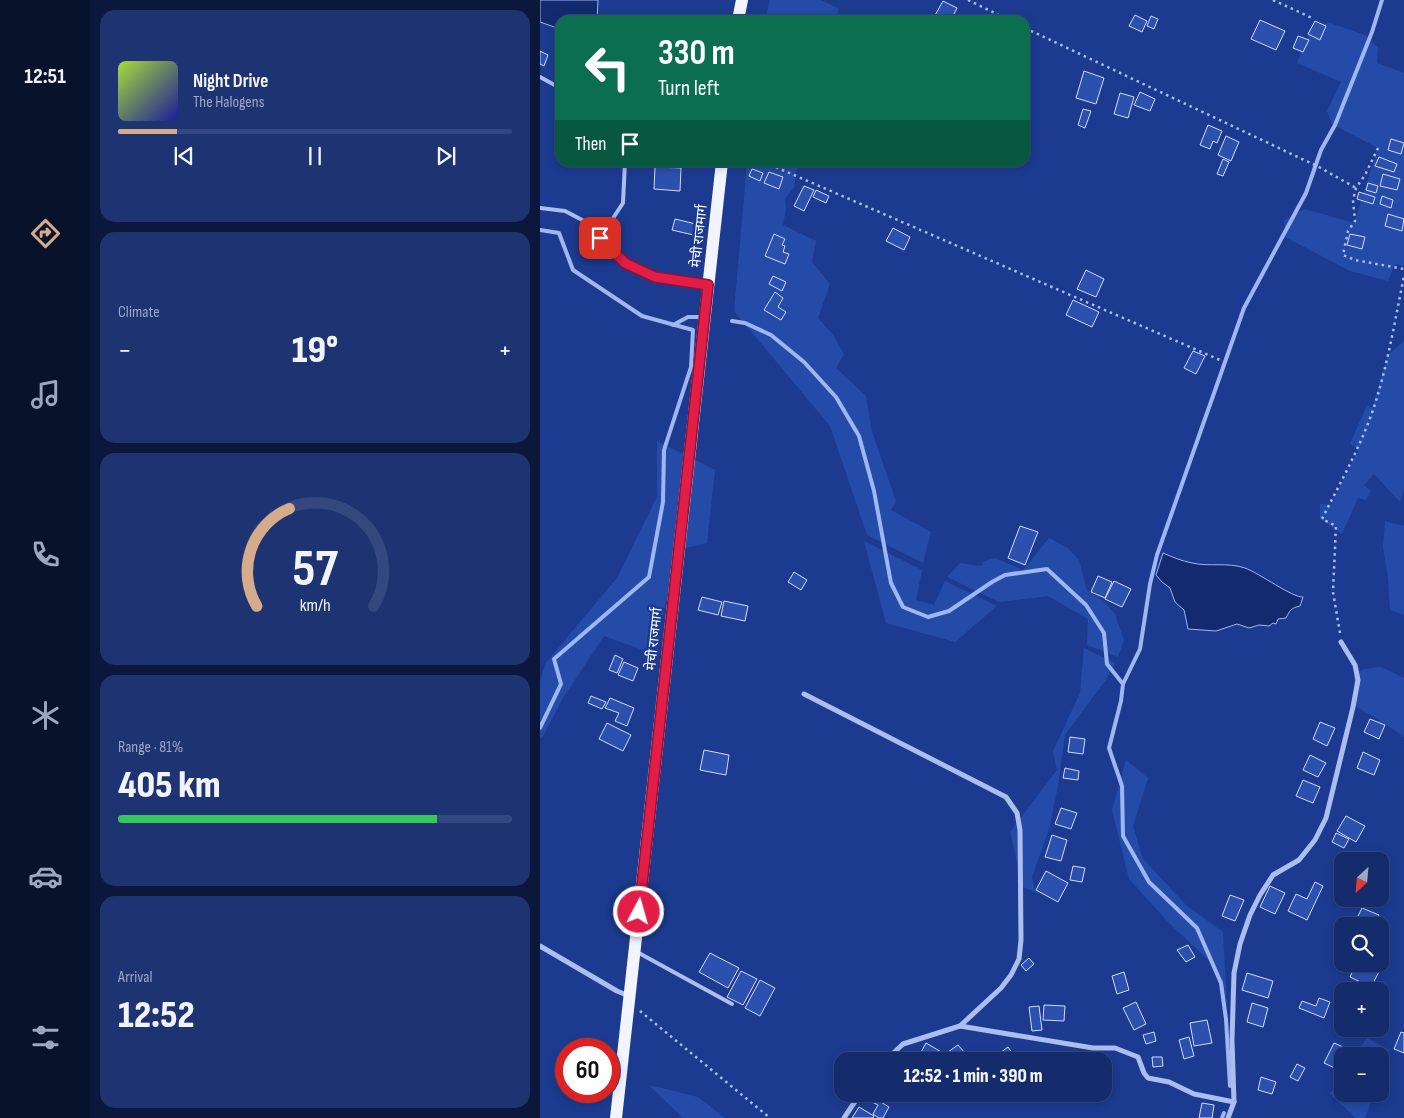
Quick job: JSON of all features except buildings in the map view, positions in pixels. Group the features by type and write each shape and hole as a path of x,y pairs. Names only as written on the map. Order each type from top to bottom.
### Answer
{"main road":[{"path":"739,15 742,0"},
{"name":"मेची राजमार्ग","path":"616,1118 721,167"}],"street":[{"path":"1228,1118 1234,1102 1232,1040 1234,973 1240,944 1250,915 1264,888 1274,875 1299,860 1315,840 1326,818 1358,680 1355,665 1341,642"},
{"path":"804,694 1006,797 1017,813 1020,830 1021,940 1018,959 1011,975 1001,988 960,1026 903,1044 895,1052"},
{"path":"540,946 629,1000"},
{"path":"960,1026 1085,1047 1115,1048 1138,1057 1148,1078 1169,1082 1194,1094 1234,1102"},
{"path":"844,1118 855,1102"}],"lane":[{"path":"540,77 555,85"},
{"path":"600,238 623,203 624,167"},
{"path":"540,208 565,211 586,222 625,263 655,277 708,285"},
{"path":"635,951 732,1004"}],"path":[{"path":"968,0 999,15"},
{"path":"1273,0 1312,18"},
{"path":"1030,30 1319,167 1356,188"},
{"path":"1378,148 1356,188 1353,200 1356,220 1348,231 1343,255 1355,260 1404,269"},
{"path":"776,167 1220,360"},
{"path":"1341,642 1333,592 1336,526 1322,519 1354,456 1374,409 1390,350 1404,276"},
{"path":"629,1000 770,1118"}],"shaded area":[{"path":"540,0 598,0 597,15 555,15 555,27 540,22"},
{"path":"770,0 821,0 839,9 836,15 766,15"},
{"path":"1330,23 1365,35 1378,48 1377,63 1404,73 1404,266 1395,264 1388,281 1350,271 1285,237 1286,228 1283,221 1305,209 1354,223 1378,148 1332,124 1327,111 1341,82 1297,63 1312,26"},
{"path":"747,167 798,167 794,187 785,199 786,209 783,225 816,241 812,262 830,284 818,318 833,335 844,354 836,368 866,396 872,432 896,501 891,510 931,532 923,563 867,535 830,426 734,311"},
{"path":"1404,341 1404,489 1400,502 1374,474 1364,485 1371,491 1366,500 1358,498 1342,534 1320,519 1320,504 1331,505 1359,449 1350,444 1367,405 1372,408 1388,355"},
{"path":"657,441 715,470 707,543 678,550 654,654 604,636 563,698 542,738 540,738 540,682 545,664 617,578 657,497"},
{"path":"1385,521 1404,526 1404,615 1390,610 1388,578 1383,547"},
{"path":"1049,538 1068,548 1079,560 1087,591 1104,601 1115,614 1124,640 1118,657 1087,645 1088,619 1048,596 999,602 947,577 960,563 981,566 984,561 995,558 1023,570"},
{"path":"864,541 922,570 916,600 934,605 945,581 997,606 955,642 886,623"},
{"path":"1163,553 1192,563 1232,565 1245,568 1292,594 1303,597 1300,606 1291,610 1286,618 1278,619 1276,624 1273,623 1269,626 1259,625 1249,628 1237,624 1216,631 1188,629 1184,610 1175,602 1170,588 1156,575"},
{"path":"1084,648 1115,663 1105,681 1065,735 1058,786 1049,829 1032,877 1035,890 1040,894 1023,887 1010,832 1057,770 1053,751 1080,693"},
{"path":"1381,667 1404,678 1404,737 1354,705 1354,674 1364,669"},
{"path":"1126,760 1148,778 1133,826 1143,859 1187,906 1223,932 1227,1010 1214,965 1171,925 1129,879 1112,810"},
{"path":"1367,1038 1384,1047 1361,1047"},
{"path":"649,1085 698,1097 725,1118 683,1118"},
{"path":"1334,1088 1334,1098 1330,1094"},
{"path":"1339,1102 1371,1102 1365,1118 1356,1118"}],"waterway":[{"path":"1123,684 1140,649 1150,584 1157,555 1244,308 1306,193 1321,150 1335,125 1372,32 1382,0"},
{"path":"540,230 559,233 573,270 642,316 693,330 691,367 664,450 663,502 649,577 554,659 561,684 540,728"},
{"path":"673,325 688,317 702,317"},
{"path":"732,321 745,323 771,335 804,362 836,397 859,436 874,491 891,583 903,607 928,617 949,611 1005,575 1047,569 1086,605 1104,633 1107,664 1123,684 1121,701 1109,748 1122,786 1123,836 1149,882 1197,928 1221,983 1226,1019 1230,1086"},
{"path":"1222,1118 1224,1113"}],"route":[{"path":"600,238 625,263 655,277 708,285 639,912"}]}
